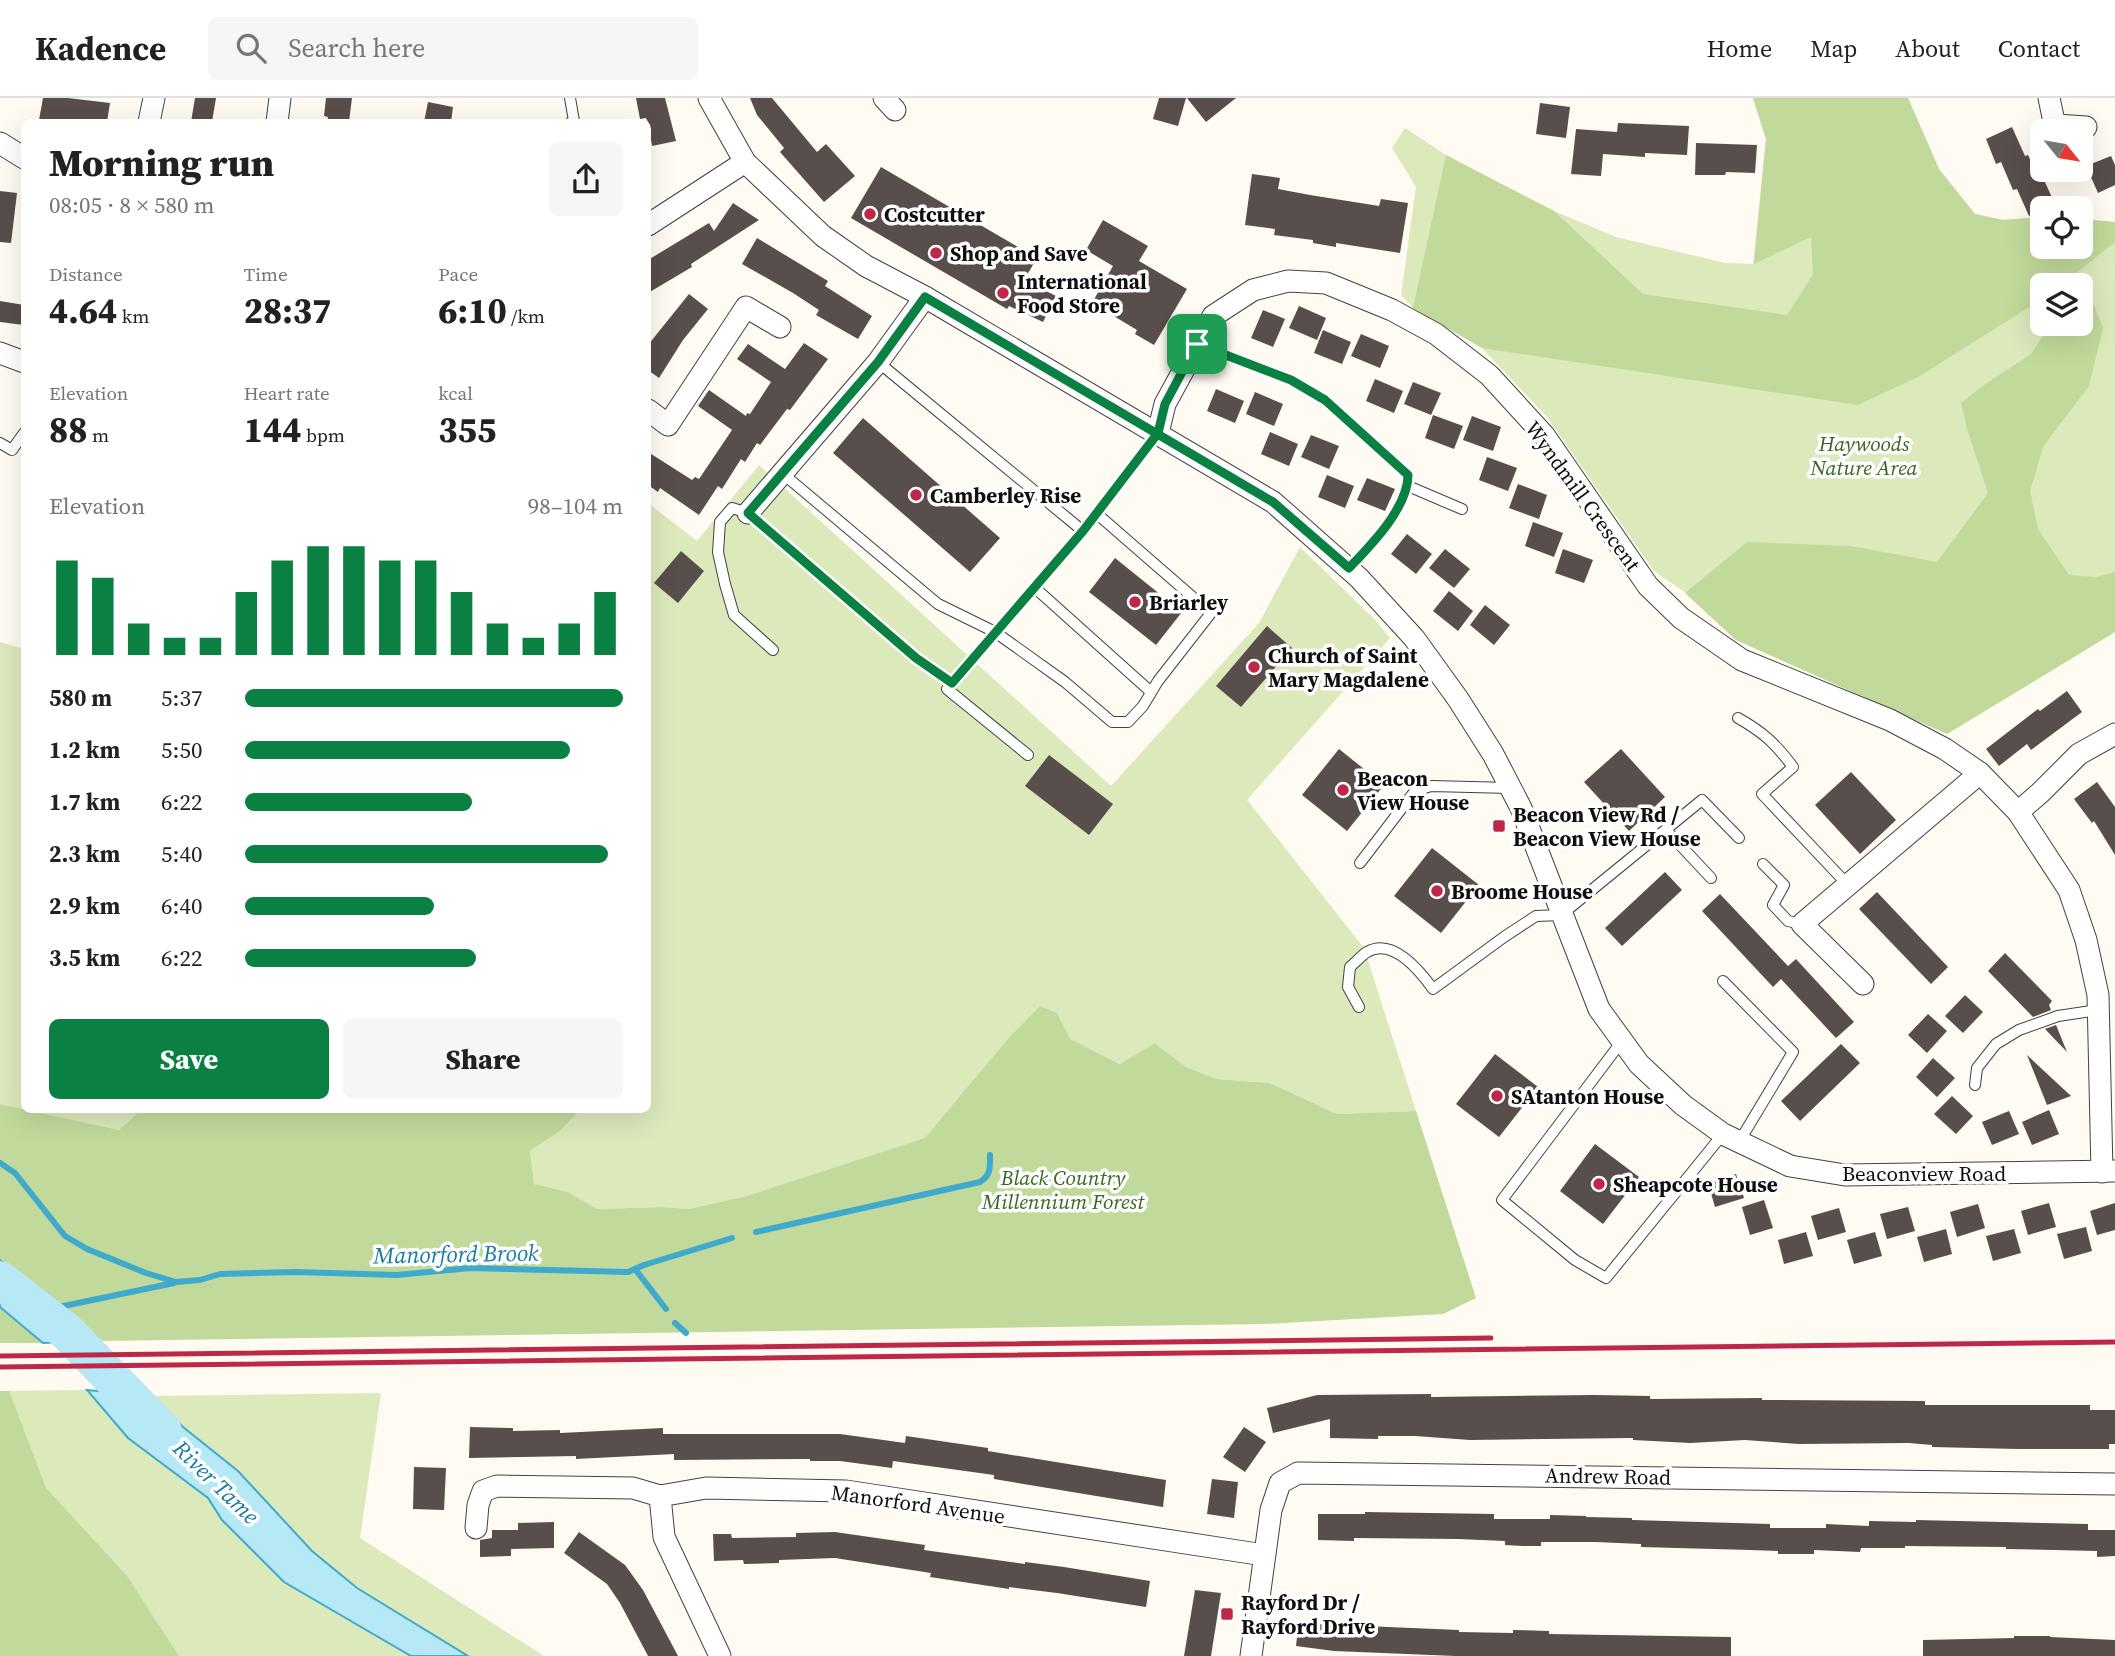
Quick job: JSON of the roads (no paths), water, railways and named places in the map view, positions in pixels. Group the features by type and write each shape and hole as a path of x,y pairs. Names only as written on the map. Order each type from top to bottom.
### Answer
{"street":[{"path":"150,119 154,98"},
{"path":"276,119 280,98"},
{"name":"Beaconview Road","path":"709,98 746,162 823,236 866,266 925,297 1273,502 1349,568 1414,638 1493,754 1521,808 1599,1009 1639,1065 1683,1105 1731,1138 1790,1166 1845,1175 2108,1171"},
{"path":"2049,98 2054,119"},
{"path":"0,143 21,156"},
{"path":"651,223 746,162"},
{"name":"Wyndmill Crescent","path":"1158,433 1165,404 1213,316 1253,290 1288,281 1326,283 1392,310 1436,334 1489,375 1544,435 1648,586 1681,618 1742,660 1890,720 1945,749 1980,773 2018,812 2068,890 2086,940 2098,995 2108,1171"},
{"path":"748,513 878,362 925,297"},
{"path":"651,412 668,425 746,307 780,327"},
{"path":"0,353 21,361"},
{"path":"2018,812 2079,754 2115,734"},
{"path":"1863,984 1802,924 1980,773"},
{"name":"Andrew Road","path":"1251,1656 1272,1510 1280,1483 1298,1473 2115,1484"},
{"name":"Manorford Avenue","path":"476,1528 478,1505 483,1491 497,1486 633,1488 660,1496 706,1488 846,1491 1264,1555"},
{"path":"660,1496 664,1537 720,1656"}],"lane":[{"path":"570,98 574,119"},
{"path":"1197,344 1291,380 1325,400 1408,475 1408,486 1397,509 1376,540 1349,568"},
{"path":"878,362 1083,531"},
{"path":"1028,755 947,690 1083,531 1158,433"},
{"path":"0,443 12,450 21,437"},
{"path":"782,473 938,604 995,632 1065,682 1112,722 1128,722 1211,613 1096,513"},
{"path":"1408,486 1462,509"},
{"path":"773,650 734,615 718,552 720,522 732,508 748,513 916,658 952,683"},
{"path":"1034,587 1151,692"},
{"path":"1738,718 1758,729 1776,744 1793,767 1762,794 1848,886"},
{"path":"1360,863 1415,791 1431,786 1511,788"},
{"path":"1359,1007 1348,987 1350,967 1369,951 1386,948 1406,959 1433,989 1504,936 1536,916 1561,915 1702,800 1739,838"},
{"path":"1666,830 1712,878"},
{"path":"1763,864 1784,885 1773,905 1788,921 1802,924"},
{"path":"1622,1041 1502,1200 1575,1260 1606,1278 1731,1138 1793,1052 1723,981"},
{"path":"1975,1085 1977,1068 1996,1044 2019,1030 2058,1016 2098,1010"}],"water":[{"path":"0,1260 53,1300 97,1341 43,1343 0,1307"},
{"path":"87,1390 153,1396 183,1427 238,1471 312,1551 357,1588 468,1656 411,1656 284,1582 222,1520 208,1498 128,1438"}],"waterway":[{"name":"Manorford Brook","path":"756,1232 980,1182 988,1174 990,1155"},
{"name":"Manorford Brook","path":"0,1163 15,1173 65,1236 87,1249 176,1282 200,1280 220,1274 296,1272 397,1275 470,1268 628,1272 732,1238"},
{"path":"635,1269 666,1309"},
{"name":"River Tame","path":"0,1280 67,1332 163,1431"},
{"name":"Manorford Brook","path":"54,1308 174,1283"},
{"path":"675,1323 686,1333"}],"railway":[{"path":"0,1356 1491,1338"},
{"path":"0,1367 2115,1342"}],"place":[{"name":"Costcutter","path":"870,214"},
{"name":"Shop and Save","path":"936,253"},
{"name":"International Food Store","path":"1003,293"},
{"name":"Camberley Rise","path":"916,495"},
{"name":"Briarley","path":"1135,602"},
{"name":"Church of Saint Mary Magdalene","path":"1254,667"},
{"name":"Beacon View House","path":"1343,790"},
{"name":"Beacon View Rd / Beacon View House","path":"1499,826"},
{"name":"Broome House","path":"1437,891"},
{"name":"SAtanton House","path":"1497,1096"},
{"name":"Sheapcote House","path":"1599,1184"},
{"name":"Rayford Dr / Rayford Drive","path":"1227,1614"}],"park label":[{"name":"Haywoods Nature Area","path":"1864,455"},
{"name":"Black Country Millennium Forest","path":"1063,1189"}]}
